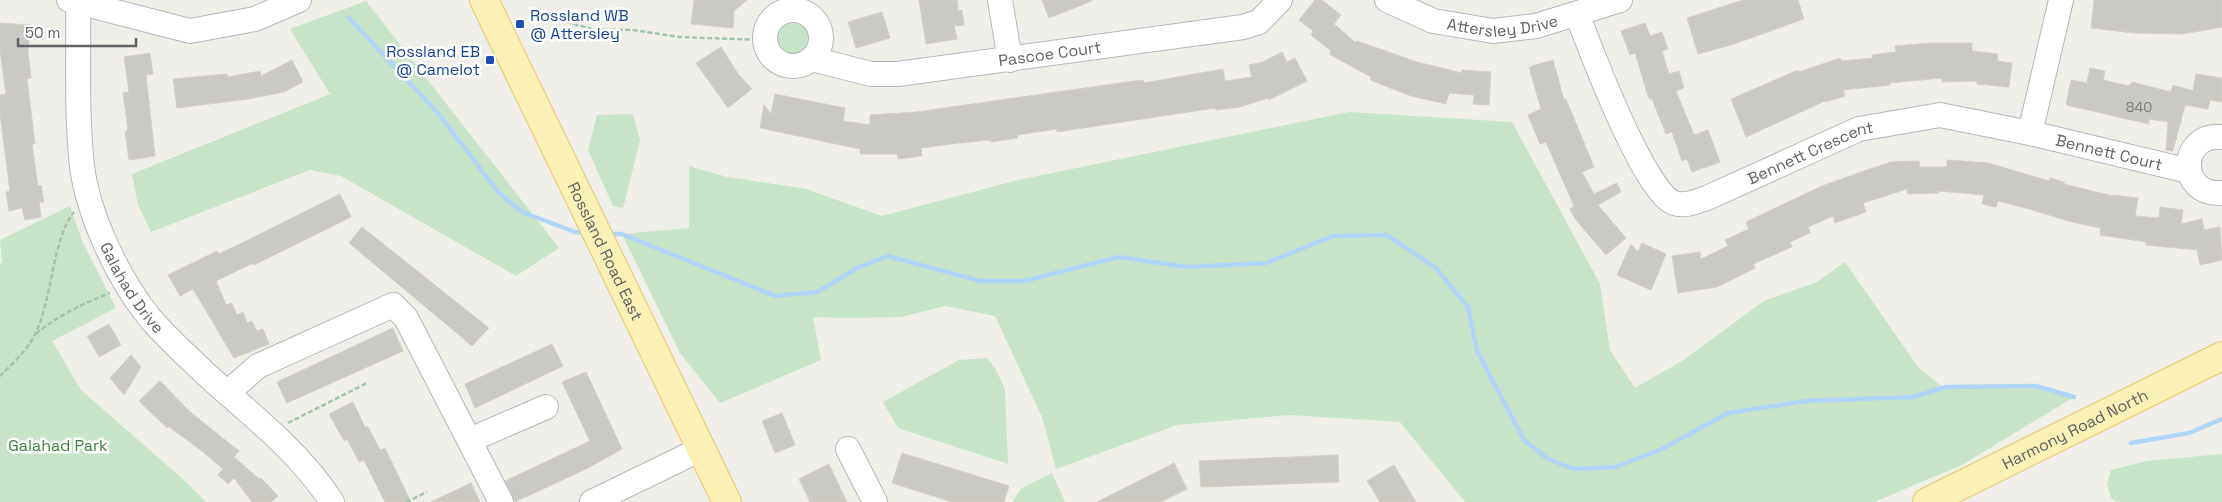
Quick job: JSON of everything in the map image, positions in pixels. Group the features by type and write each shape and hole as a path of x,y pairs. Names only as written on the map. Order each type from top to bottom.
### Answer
{"main road":[{"name":"Rossland Road East","path":"484,0 585,204 727,502"},
{"name":"Harmony Road North","path":"1927,502 2222,356"}],"street":[{"path":"73,2 190,31 255,20 299,0"},
{"path":"1000,0 1010,60"},
{"name":"Pascoe Court","path":"765,40 767,49 778,62 796,66 812,59 884,76 1243,27 1259,22 1280,0"},
{"name":"Attersley Drive","path":"1386,0 1432,21 1492,31 1536,26 1620,0"},
{"path":"2030,133 2061,0"},
{"name":"Galahad Drive","path":"73,2 82,167 88,193 102,232 130,289 149,316 169,338 300,458 332,502"},
{"path":"765,40 770,22 776,16 785,11 803,12 811,17 820,33 817,51 812,59"},
{"name":"Bennett Crescent","path":"1577,14 1610,100 1661,194 1674,203 1688,204 1707,198 1859,129 1940,115 2030,133"},
{"name":"Bennett Court","path":"2030,133 2189,171"},
{"path":"2222,137 2206,139 2198,144 2192,152 2189,161 2189,171 2198,187 2206,192 2222,194"},
{"path":"227,393 258,366 393,305 406,318 501,502"},
{"path":"470,440 546,407"},
{"path":"592,502 701,449"},
{"path":"848,449 875,502"}],"path":[{"path":"530,12 592,29 633,30 679,37 765,40"},
{"path":"35,335 51,285 62,237 74,212"},
{"path":"0,376 46,325 82,305 111,293"},
{"path":"271,432 367,383"},
{"path":"406,502 427,492"}],"green space":[{"path":"366,1 559,248 516,276 341,176 310,170 151,232 138,205 132,174 330,94 290,29"},
{"path":"792,18 806,24 812,38 806,52 792,58 778,52 772,38 778,24"},
{"path":"1349,112 1512,122 1600,284 1610,350 1635,388 1682,361 1764,301 1817,282 1845,262 1918,367 1941,386 2036,386 2074,397 1962,465 1874,502 1465,502 1400,422 1290,415 1177,425 1056,469 1042,417 995,316 945,306 901,317 813,317 821,360 720,403 680,353 622,234 689,228 689,166 727,177 806,189 882,216 1018,180"},
{"path":"633,114 640,140 623,208 613,206 588,150 597,115"},
{"name":"Galahad Park","path":"70,206 83,243 116,308 52,341 81,390 185,481 206,502 0,502 0,264 2,262 0,240"},
{"path":"987,358 996,370 1005,389 1008,464 898,428 883,402 959,360"},
{"path":"2222,454 2222,502 2117,502 2111,498 2107,484 2111,470 2147,461"},
{"path":"1052,473 1065,502 1012,502 1022,488"}],"building":[{"path":"694,0 747,0 734,11 733,28 691,24"},
{"path":"919,0 957,0 958,11 962,10 964,25 954,26 957,39 926,44"},
{"path":"1042,0 1092,0 1092,1 1049,18"},
{"path":"1315,0 1322,0 1341,15 1334,24 1356,43 1357,41 1417,62 1462,73 1462,70 1491,72 1489,105 1473,104 1474,95 1449,93 1446,104 1411,96 1370,80 1371,77 1329,54 1331,51 1311,35 1313,31 1299,20"},
{"path":"1743,0 1798,0 1804,19 1731,45 1698,54 1687,18"},
{"path":"2094,0 2222,0 2222,27 2183,34 2134,33 2091,28"},
{"path":"882,12 890,38 856,48 848,22"},
{"path":"0,23 30,25 28,53 31,78 27,79 35,144 32,144 38,186 41,185 44,202 39,202 41,217 25,220 22,208 9,211 6,192 10,191 0,114 0,95 6,94 0,51"},
{"path":"1645,23 1650,36 1662,32 1668,49 1662,51 1669,74 1679,71 1684,88 1676,91 1694,135 1708,130 1720,162 1692,172 1687,159 1682,161 1672,132 1666,134 1652,99 1649,99 1635,53 1630,55 1621,31"},
{"path":"1930,43 1972,43 1972,51 1998,54 1997,61 2012,63 2009,87 1977,84 1977,81 1942,82 1942,78 1843,90 1845,96 1825,101 1746,137 1731,99 1798,70 1799,72 1840,58 1842,61 1873,58 1872,55 1896,52 1895,46"},
{"path":"721,47 738,74 752,89 728,108 696,63"},
{"path":"1282,52 1287,62 1295,58 1307,81 1269,100 1268,98 1240,107 1216,110 1215,108 1057,132 1057,129 1017,135 1018,138 991,142 991,140 921,148 922,156 898,159 897,154 860,154 860,149 760,128 764,105 771,114 775,94 845,108 843,121 870,125 870,115 916,112 1143,80 1144,83 1223,69 1225,81 1252,77 1249,65 1263,62"},
{"path":"150,53 153,74 146,75 155,156 129,160 125,131 128,130 123,93 129,92 124,57"},
{"path":"292,60 303,82 284,92 248,99 177,108 173,79 227,74 228,77 260,71 261,76"},
{"path":"1553,60 1564,100 1566,99 1594,167 1582,172 1594,194 1617,183 1621,192 1598,205 1626,238 1606,255 1576,220 1570,209 1574,206 1546,142 1540,144 1528,115 1541,109 1529,67"},
{"path":"2090,68 2105,71 2103,80 2129,86 2132,82 2171,92 2173,85 2193,91 2196,74 2222,78 2222,102 2210,100 2208,109 2185,105 2173,151 2166,150 2168,122 2149,119 2149,124 2066,105 2071,80 2087,83"},
{"path":"1947,160 1988,163 2049,181 2050,178 2064,182 2064,184 2113,196 2138,198 2135,216 2159,218 2160,207 2183,210 2181,224 2202,219 2204,230 2220,227 2222,260 2200,265 2197,250 2146,245 2146,242 2100,235 2101,228 2072,222 2022,207 1998,201 1996,207 1982,204 1984,195 1939,191 1939,193 1907,194 1907,189 1863,203 1866,212 1835,223 1833,216 1808,227 1810,233 1790,242 1792,247 1753,264 1755,268 1717,287 1678,293 1672,256 1700,252 1701,259 1728,246 1725,240 1749,229 1746,222 1822,186 1861,172 1891,162 1919,161 1920,167 1947,167"},
{"path":"340,194 351,217 254,265 253,263 216,281 226,305 232,303 237,315 243,312 247,323 252,321 257,331 263,329 269,344 234,358 193,289 180,296 168,275 217,251 219,254"},
{"path":"362,227 489,328 472,346 349,243"},
{"path":"1642,243 1666,254 1651,290 1617,275 1631,244 1638,252"},
{"path":"109,324 121,345 99,357 87,336"},
{"path":"393,328 403,351 287,403 277,382"},
{"path":"552,344 563,366 475,408 465,384"},
{"path":"131,355 141,367 124,395 110,378"},
{"path":"586,372 622,449 588,468 515,502 505,481 590,441 562,382"},
{"path":"160,381 189,411 239,451 234,457 259,479 261,478 278,496 271,502 252,502 234,478 228,484 218,475 223,469 168,426 167,428 139,401"},
{"path":"353,402 365,427 368,427 380,450 385,448 411,502 385,502 364,460 359,462 347,439 344,441 329,414"},
{"path":"782,413 795,445 775,453 762,421"},
{"path":"902,453 1009,486 1004,502 952,502 892,483"},
{"path":"1338,455 1339,482 1201,487 1199,461"},
{"path":"1174,463 1187,489 1161,502 1097,502"},
{"path":"829,464 847,502 810,502 799,479"},
{"path":"1394,465 1416,502 1380,502 1367,481"},
{"path":"471,483 480,502 431,502"}],"waterway":[{"path":"349,18 437,112 499,193 522,212 575,232 587,233"},
{"path":"607,234 622,234 775,296 817,292 859,267 888,256 980,281 1024,281 1119,257 1187,267 1266,263 1333,236 1387,235 1436,268 1468,307 1477,351 1524,440 1548,459 1574,469 1616,467 1662,449 1728,413 1806,401 1912,397 1946,387 2036,386 2074,397"},
{"path":"2131,443 2189,433 2222,419"}],"place":[{"name":"Rossland WB @ Attersley","path":"520,24"},
{"name":"Rossland EB @ Camelot","path":"490,60"}]}
